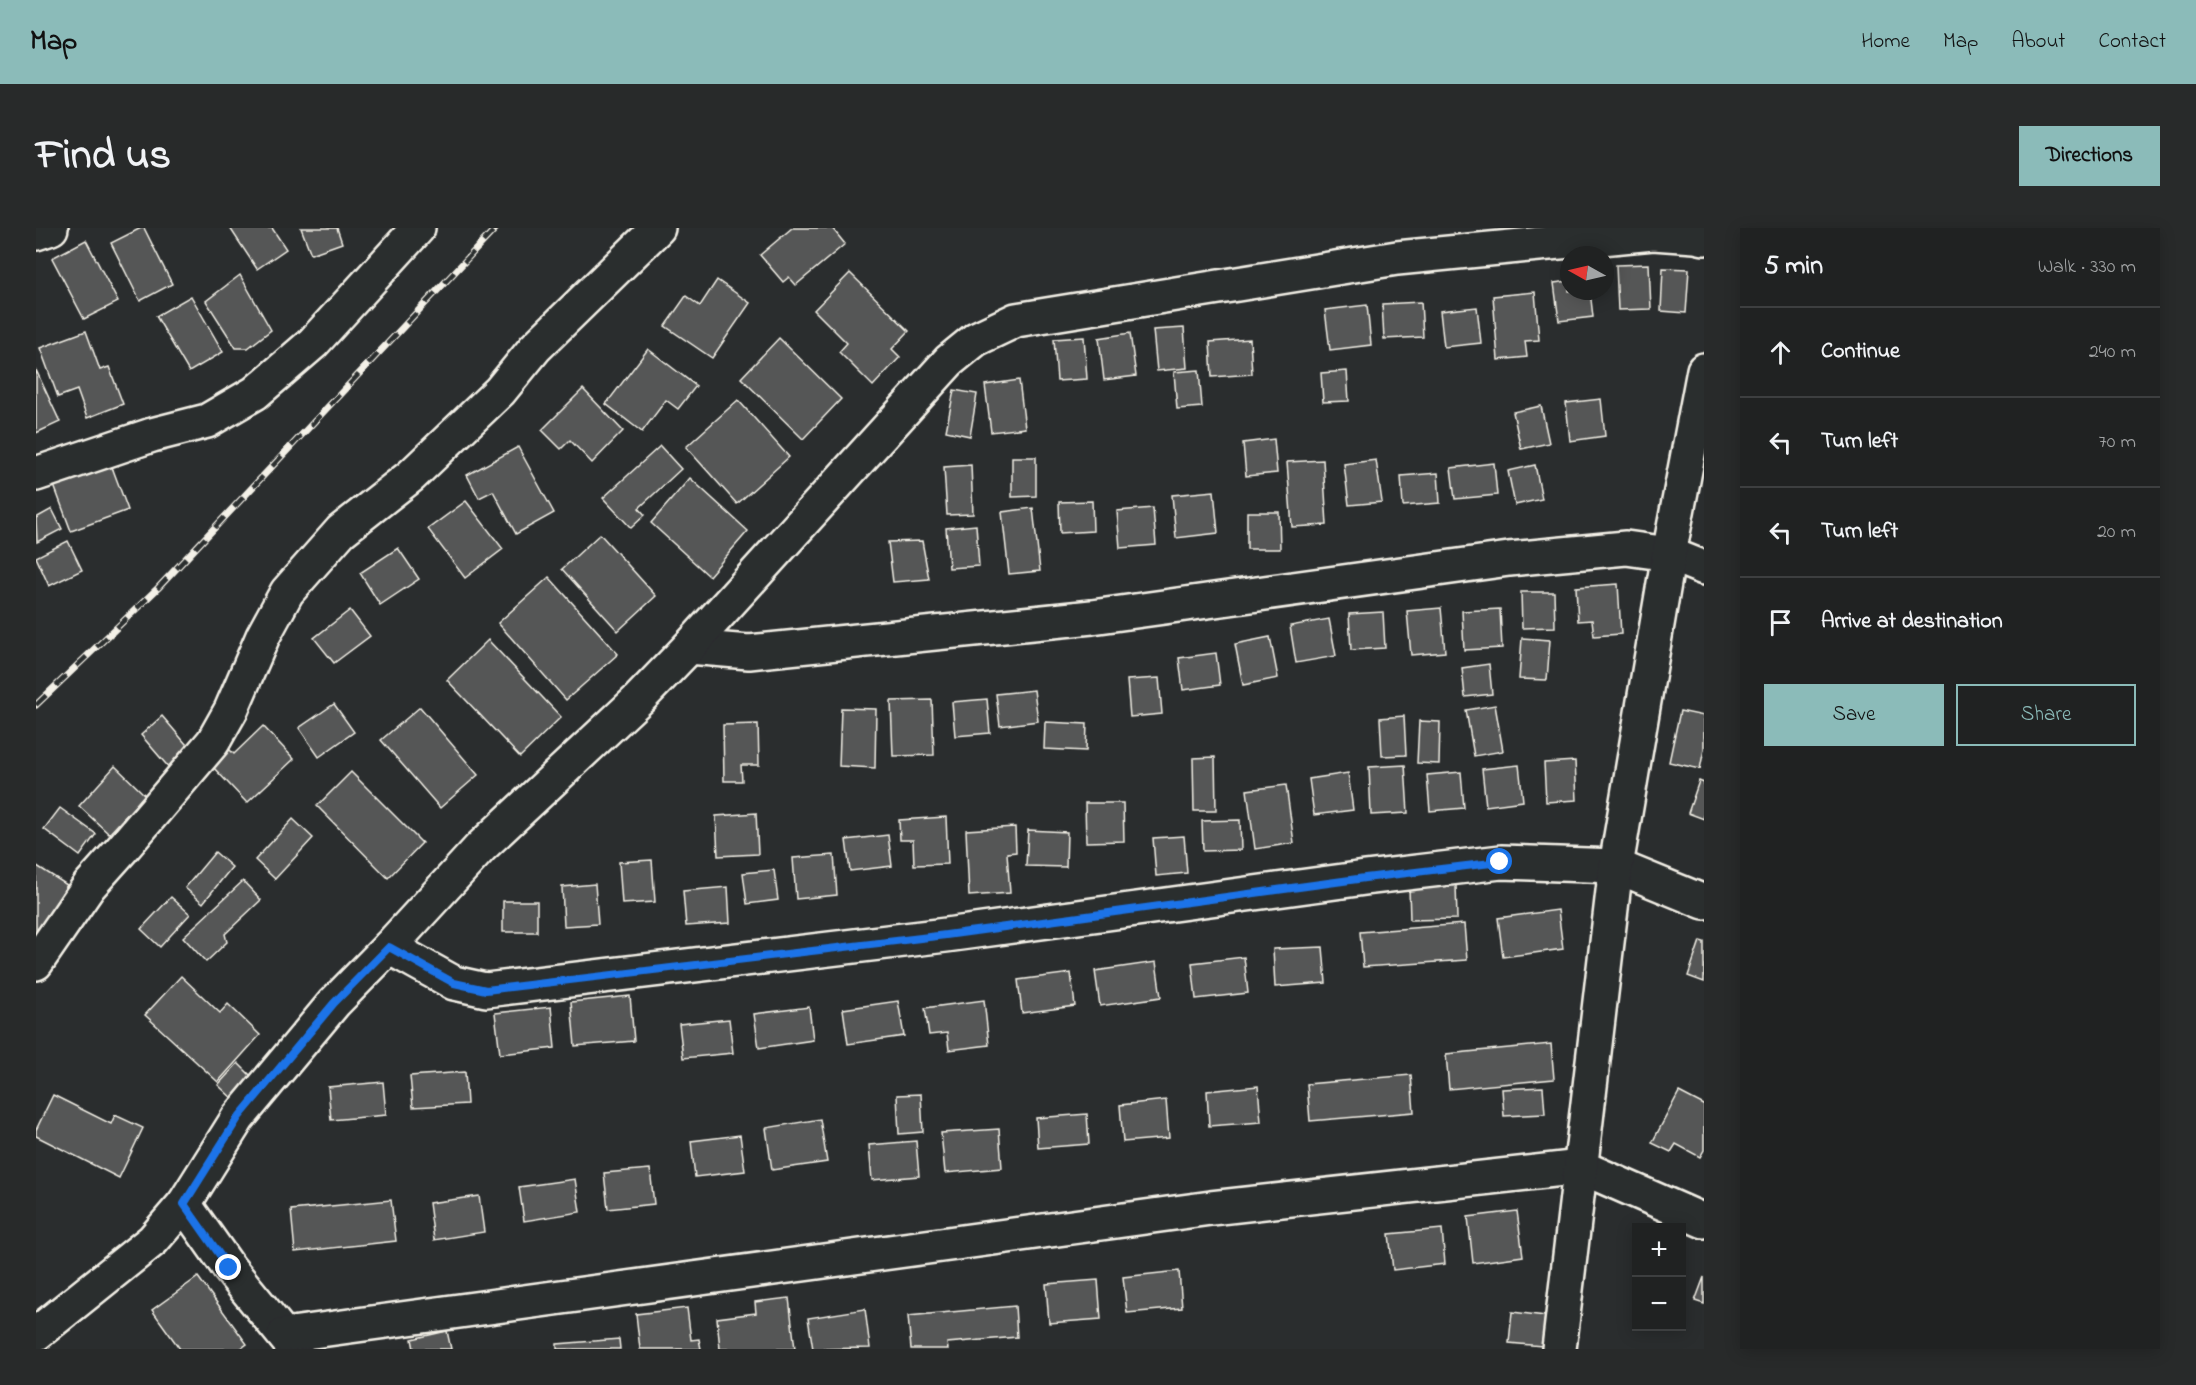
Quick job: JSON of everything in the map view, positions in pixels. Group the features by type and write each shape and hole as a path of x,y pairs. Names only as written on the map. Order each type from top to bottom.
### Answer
{"street":[{"path":"36,233 51,228"},
{"path":"36,474 152,435 207,421 255,393 313,343 418,228"},
{"path":"36,963 89,886 213,742 231,710 263,636 288,592 340,531 411,476 493,399 535,348 658,228"},
{"path":"36,1334 153,1239 184,1204 238,1118 334,1003 481,847 639,699 949,361 976,339 1016,320 1397,258 1653,233 1704,238"},
{"path":"1558,1349 1616,866 1669,554 1704,370"},
{"path":"689,647 749,652 1092,617 1509,559 1626,548 1669,554 1704,568"},
{"path":"389,947 454,983 486,990 946,935 1500,862 1616,866 1704,902"},
{"path":"184,1204 229,1268 289,1342 1211,1208 1581,1167 1704,1221"}],"building":[{"path":"144,228 172,284 140,301 111,243"},
{"path":"230,228 272,228 286,249 257,269"},
{"path":"301,228 337,228 342,243 311,254"},
{"path":"792,228 832,228 845,244 796,285 789,277 783,282 760,255"},
{"path":"86,240 118,302 84,319 52,258"},
{"path":"1649,264 1651,309 1618,310 1616,265"},
{"path":"1663,268 1689,269 1686,313 1661,311"},
{"path":"850,273 909,331 892,349 900,357 873,386 839,352 847,343 814,310"},
{"path":"240,275 271,330 248,348 236,348 206,301"},
{"path":"717,280 750,303 712,358 665,326 686,296 700,306"},
{"path":"1560,282 1560,300 1591,300 1593,317 1559,321 1554,283"},
{"path":"1535,292 1539,340 1525,341 1527,357 1498,360 1493,296"},
{"path":"191,296 223,352 189,372 156,316"},
{"path":"1421,302 1423,337 1384,339 1382,304"},
{"path":"1367,305 1371,345 1330,350 1325,310"},
{"path":"1477,307 1481,343 1444,347 1440,311"},
{"path":"1184,328 1187,368 1157,371 1153,330"},
{"path":"86,331 100,370 109,367 123,404 87,418 77,390 58,397 40,348"},
{"path":"1130,333 1136,376 1104,380 1099,338"},
{"path":"1084,337 1087,379 1057,381 1054,339"},
{"path":"779,338 841,399 803,439 741,378"},
{"path":"1250,339 1252,374 1212,377 1210,342"},
{"path":"648,349 696,386 678,409 666,400 642,432 606,404"},
{"path":"36,370 60,422 36,433"},
{"path":"1199,370 1202,407 1177,409 1174,372"},
{"path":"1347,371 1349,401 1323,402 1321,373"},
{"path":"1019,380 1025,428 991,432 985,385"},
{"path":"583,389 623,431 592,463 570,440 561,449 542,430"},
{"path":"954,390 977,394 970,436 946,431"},
{"path":"1601,399 1605,436 1570,441 1566,403"},
{"path":"738,400 789,457 737,504 686,447"},
{"path":"1541,406 1549,443 1521,449 1513,412"},
{"path":"1274,439 1277,473 1246,476 1243,443"},
{"path":"660,446 681,469 639,508 645,515 631,528 603,498"},
{"path":"518,447 554,513 516,534 493,491 479,498 467,475"},
{"path":"1012,457 1036,457 1036,496 1012,497"},
{"path":"109,459 128,510 71,531 52,480"},
{"path":"1323,460 1327,525 1292,527 1287,462"},
{"path":"1376,460 1382,502 1349,505 1344,464"},
{"path":"1494,463 1497,495 1455,499 1451,468"},
{"path":"971,465 973,514 947,515 944,467"},
{"path":"1535,465 1542,499 1515,505 1508,471"},
{"path":"1438,473 1440,503 1403,506 1401,476"},
{"path":"690,478 748,531 709,576 651,523"},
{"path":"1214,491 1218,533 1176,538 1172,495"},
{"path":"466,501 503,549 465,578 428,529"},
{"path":"1092,501 1093,531 1060,533 1059,502"},
{"path":"1033,508 1040,571 1009,574 1002,512"},
{"path":"1153,508 1156,545 1120,548 1117,511"},
{"path":"52,509 62,529 37,542 36,518"},
{"path":"1247,512 1279,512 1280,549 1247,549"},
{"path":"976,525 979,566 949,568 946,528"},
{"path":"600,534 656,596 618,631 562,569"},
{"path":"68,541 82,570 49,586 36,557"},
{"path":"922,541 929,579 893,582 888,542"},
{"path":"398,548 419,579 380,605 360,573"},
{"path":"549,577 618,654 566,700 498,623"},
{"path":"1618,584 1621,634 1594,636 1592,620 1578,621 1576,587"},
{"path":"1521,592 1554,592 1555,627 1522,628"},
{"path":"1441,608 1445,652 1411,655 1407,611"},
{"path":"1500,609 1502,648 1464,650 1462,611"},
{"path":"350,610 370,636 334,663 314,638"},
{"path":"1383,612 1385,648 1351,650 1349,614"},
{"path":"1329,619 1336,656 1296,663 1290,626"},
{"path":"1270,637 1278,678 1243,685 1235,644"},
{"path":"1522,638 1550,640 1547,680 1519,679"},
{"path":"488,640 561,717 520,757 447,680"},
{"path":"1216,653 1220,685 1183,690 1179,658"},
{"path":"1489,664 1492,694 1465,697 1462,668"},
{"path":"1159,678 1162,714 1130,717 1127,680"},
{"path":"1034,690 1038,721 1000,726 996,694"},
{"path":"987,699 990,733 955,736 952,702"},
{"path":"932,700 934,755 893,756 891,701"},
{"path":"334,704 354,732 319,757 299,728"},
{"path":"1495,705 1503,751 1474,756 1466,710"},
{"path":"420,707 478,775 440,808 381,740"},
{"path":"841,708 876,709 875,768 839,766"},
{"path":"1680,711 1704,716 1704,749 1700,769 1669,762"},
{"path":"162,716 192,751 171,770 141,735"},
{"path":"1404,716 1406,755 1382,756 1380,718"},
{"path":"1419,721 1440,722 1439,764 1417,763"},
{"path":"1045,722 1087,724 1086,751 1044,749"},
{"path":"758,724 759,765 741,765 742,781 724,781 723,725"},
{"path":"263,726 294,759 247,803 212,766 229,749 234,754"},
{"path":"1215,757 1216,811 1194,811 1193,758"},
{"path":"1575,761 1577,800 1546,802 1544,763"},
{"path":"1405,765 1408,813 1371,815 1369,767"},
{"path":"1519,765 1523,801 1486,806 1482,769"},
{"path":"115,766 145,795 109,834 79,806"},
{"path":"351,772 422,843 388,878 317,806"},
{"path":"1461,772 1464,808 1430,811 1427,775"},
{"path":"1348,773 1353,810 1314,815 1309,779"},
{"path":"1699,781 1704,783 1704,819 1688,813"},
{"path":"1286,785 1294,843 1255,849 1247,790"},
{"path":"1085,803 1123,803 1124,841 1086,842"},
{"path":"60,808 96,834 80,856 44,829"},
{"path":"756,813 758,854 718,856 716,816"},
{"path":"946,817 948,864 914,865 913,840 900,840 899,820"},
{"path":"293,819 313,838 275,879 255,860"},
{"path":"1240,820 1241,850 1203,851 1202,821"},
{"path":"1015,827 1016,852 1007,853 1010,893 969,896 966,830"},
{"path":"1028,830 1067,832 1066,867 1026,866"},
{"path":"888,835 892,866 850,871 846,840"},
{"path":"1184,836 1187,873 1156,876 1153,838"},
{"path":"215,852 232,867 203,903 185,888"},
{"path":"834,855 837,895 796,899 793,858"},
{"path":"652,860 655,902 622,904 619,862"},
{"path":"36,867 67,885 36,935"},
{"path":"774,870 778,900 747,904 743,873"},
{"path":"243,881 261,900 225,934 227,942 206,962 183,937"},
{"path":"595,884 598,924 564,926 562,887"},
{"path":"1456,885 1457,919 1410,920 1409,887"},
{"path":"728,887 730,923 686,926 683,891"},
{"path":"171,897 190,914 160,947 141,929"},
{"path":"503,901 537,901 537,932 503,932"},
{"path":"1558,910 1563,949 1503,957 1498,918"},
{"path":"1464,924 1467,960 1363,967 1360,932"},
{"path":"1700,941 1704,942 1704,982 1688,976"},
{"path":"1323,947 1326,983 1275,987 1273,949"},
{"path":"1244,957 1248,993 1196,999 1192,963"},
{"path":"1156,962 1161,997 1100,1006 1095,971"},
{"path":"1071,973 1075,1006 1022,1013 1018,980"},
{"path":"181,976 220,1013 228,1004 260,1035 218,1082 145,1015"},
{"path":"630,996 634,1041 575,1046 571,1002"},
{"path":"984,1000 989,1045 949,1050 947,1033 929,1035 925,1008"},
{"path":"898,1001 904,1036 848,1044 843,1009"},
{"path":"551,1007 555,1048 500,1054 495,1013"},
{"path":"809,1007 813,1040 759,1048 754,1014"},
{"path":"729,1019 733,1053 683,1058 679,1024"},
{"path":"1551,1044 1554,1079 1449,1089 1446,1054"},
{"path":"238,1063 254,1079 234,1100 218,1085"},
{"path":"465,1072 467,1104 413,1107 410,1076"},
{"path":"1411,1075 1414,1112 1310,1121 1307,1084"},
{"path":"383,1082 386,1115 331,1120 328,1087"},
{"path":"1258,1086 1261,1122 1209,1126 1207,1091"},
{"path":"1543,1087 1545,1114 1504,1116 1502,1089"},
{"path":"1679,1092 1704,1105 1704,1150 1700,1157 1676,1144 1671,1152 1652,1143"},
{"path":"921,1094 923,1132 899,1134 897,1095"},
{"path":"53,1095 111,1124 115,1115 143,1128 119,1178 36,1136 36,1130"},
{"path":"1166,1100 1169,1138 1123,1142 1120,1105"},
{"path":"1087,1114 1089,1144 1038,1148 1036,1118"},
{"path":"820,1119 827,1162 772,1170 766,1128"},
{"path":"999,1129 1002,1168 945,1173 941,1133"},
{"path":"740,1135 745,1171 695,1177 691,1141"},
{"path":"916,1141 919,1176 872,1180 869,1145"},
{"path":"650,1169 654,1204 608,1209 604,1173"},
{"path":"575,1179 580,1212 524,1221 519,1187"},
{"path":"479,1196 484,1232 434,1240 429,1203"},
{"path":"391,1200 396,1241 295,1252 291,1210"},
{"path":"1517,1211 1523,1256 1473,1263 1468,1217"},
{"path":"1442,1229 1445,1264 1393,1270 1389,1234"},
{"path":"1179,1271 1182,1308 1127,1313 1123,1277"},
{"path":"198,1277 247,1344 240,1349 180,1349 152,1310"},
{"path":"1704,1277 1704,1304 1695,1301"},
{"path":"1098,1280 1101,1319 1049,1323 1046,1284"},
{"path":"789,1298 795,1349 720,1349 717,1318 756,1313 755,1302"},
{"path":"1015,1306 1017,1337 947,1343 948,1349 911,1349 908,1316"},
{"path":"687,1308 691,1340 699,1339 701,1349 640,1349 636,1314"},
{"path":"865,1309 870,1348 813,1349 808,1318"},
{"path":"1512,1312 1545,1316 1542,1346 1509,1343"},
{"path":"447,1331 451,1349 414,1349 412,1339"},
{"path":"619,1339 620,1349 557,1349 557,1344"}],"railway":[{"path":"36,705 158,588 496,228"}],"route":[{"path":"229,1268 184,1204 238,1118 334,1003 389,947 454,983 486,990 946,935 1500,862"}]}
